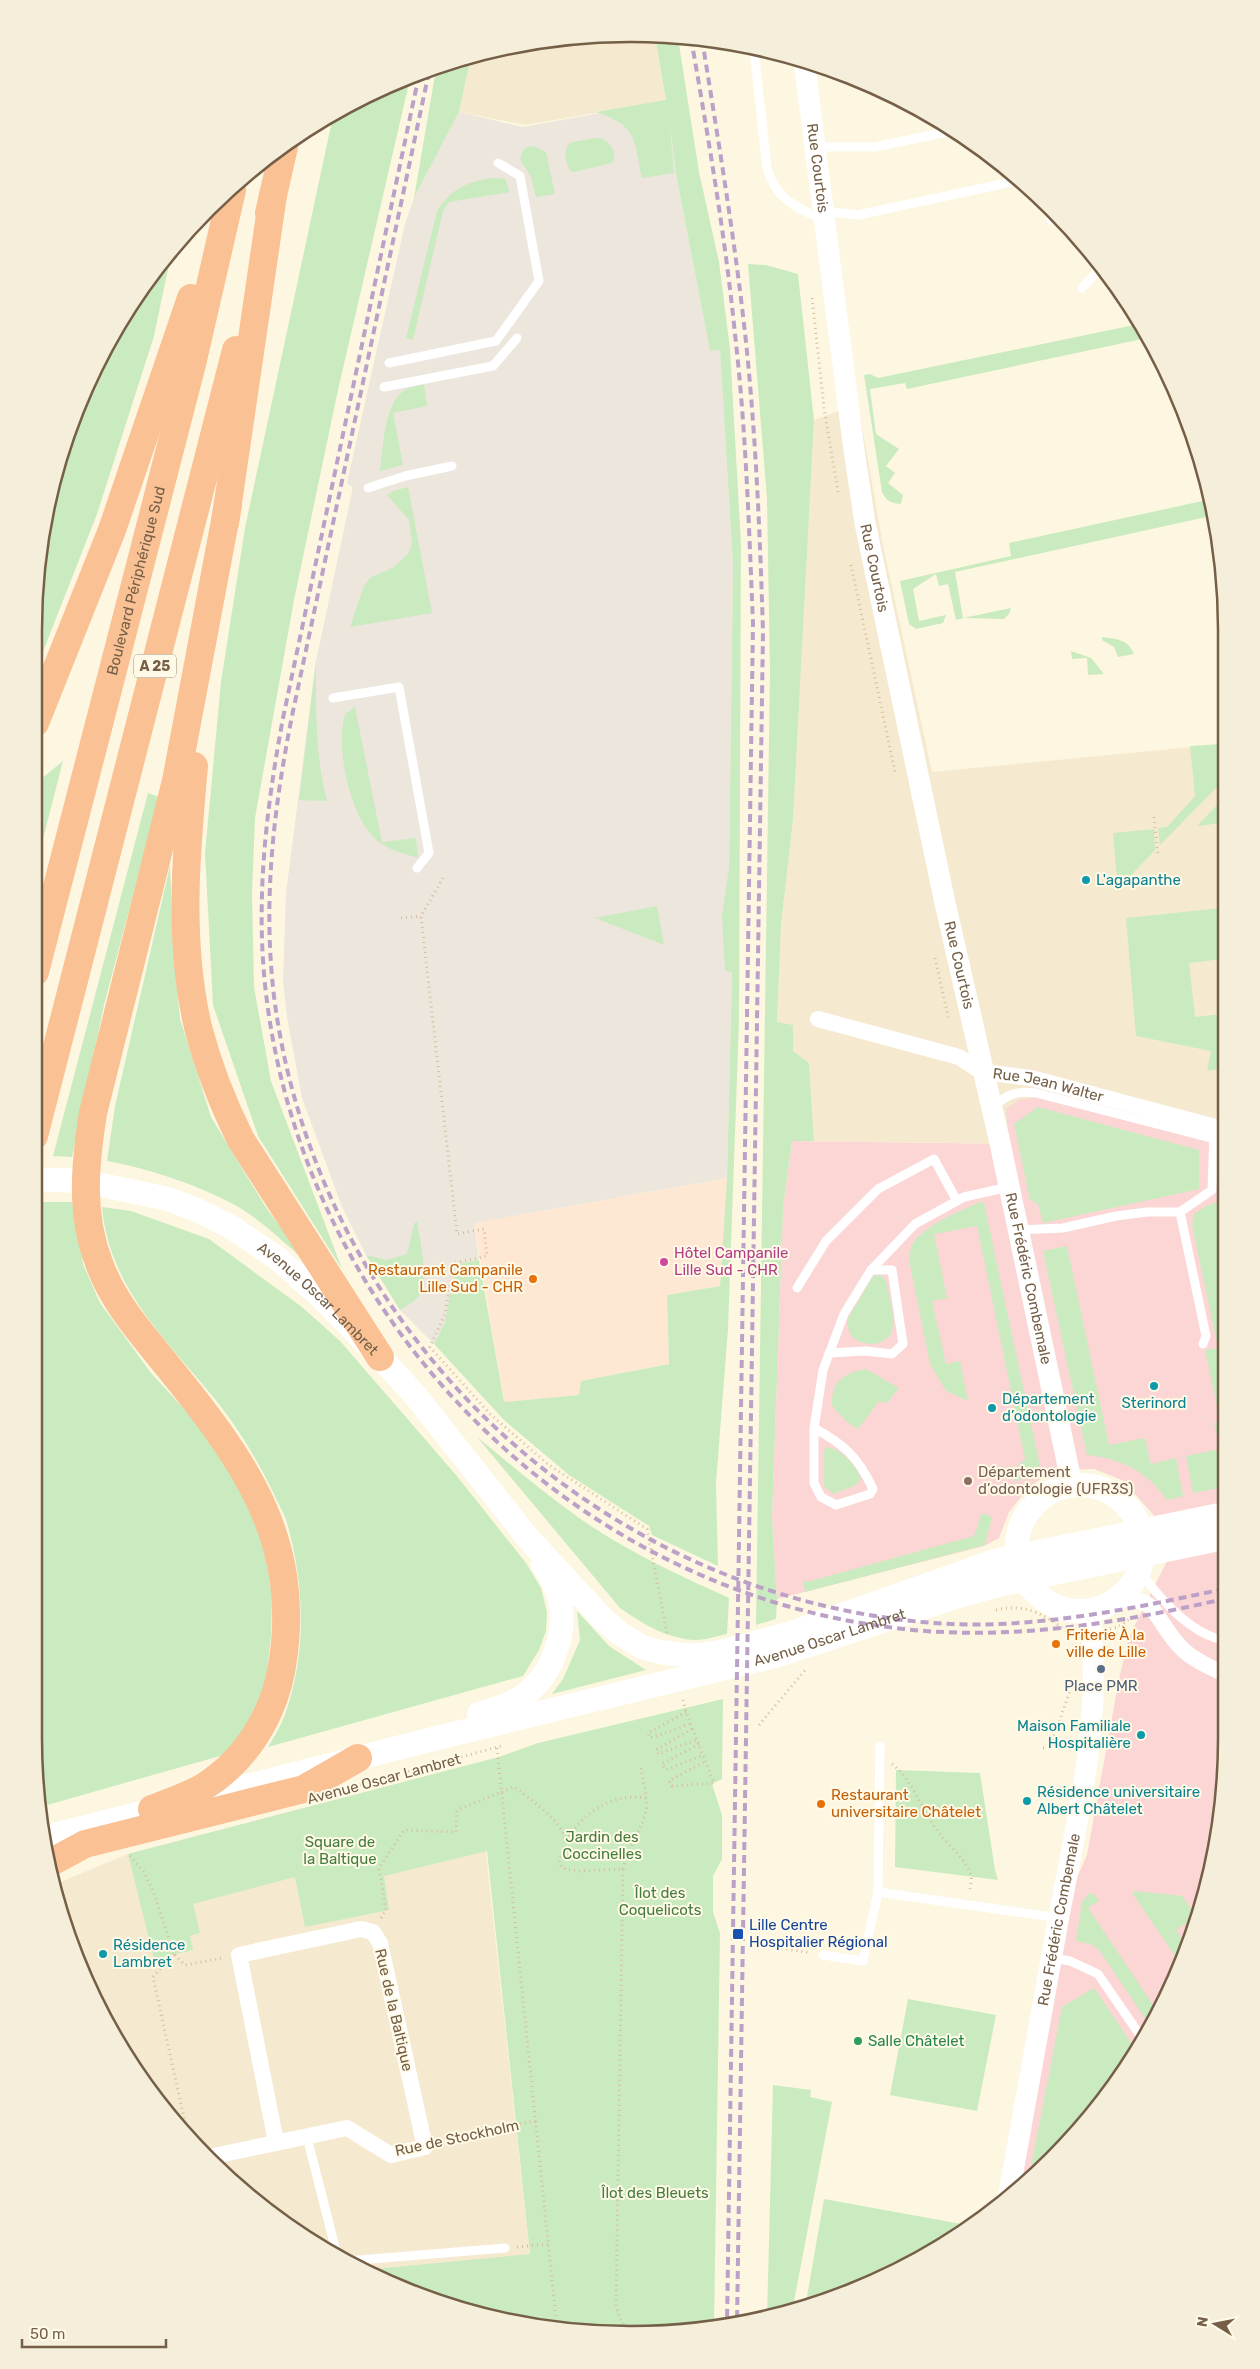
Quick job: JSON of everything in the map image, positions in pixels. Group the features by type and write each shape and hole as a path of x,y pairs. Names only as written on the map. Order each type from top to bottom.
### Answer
{"highway":[{"name":"A 25","path":"42,1105 230,372 281,158"},
{"path":"273,195 228,505 196,746 185,866 186,937 192,998 206,1056 220,1095 241,1140 380,1357"},
{"name":"Boulevard Périphérique Sud","path":"42,945 192,364 229,201"},
{"path":"42,705 112,530 221,209"},
{"path":"152,1809 203,1788 229,1769 254,1738 270,1706 279,1680 284,1651 286,1618 284,1580 278,1550 259,1497 223,1436 120,1305 98,1262 91,1238 85,1186 93,1113 176,781 228,505"},
{"path":"55,1860 85,1844 304,1789 358,1758"}],"main road":[{"name":"Avenue Oscar Lambret","path":"42,1180 66,1180 97,1184 168,1199 197,1210 233,1228 277,1258 319,1295 380,1357 415,1396 527,1537 601,1617 619,1633 642,1647 704,1664"},
{"path":"1072,1485 1090,1485 1115,1495 1134,1514 1140,1532 1141,1561 1132,1583 1115,1600 1089,1610 1066,1609 1052,1604 1039,1596 1024,1578 1017,1556 1017,1538 1027,1512 1046,1494 1072,1485"},
{"name":"Avenue Oscar Lambret","path":"798,1650 960,1573 1017,1556 1218,1515"},
{"name":"Avenue Oscar Lambret","path":"437,1738 471,1717 516,1700 544,1676 554,1655 560,1640 561,1605 556,1588 527,1537"},
{"name":"Avenue Oscar Lambret","path":"51,1836 437,1738 704,1664 721,1652 798,1650 955,1597 1024,1578 1141,1561 1218,1540"}],"street":[{"name":"Rue Courtois","path":"807,70 852,441 865,523 982,1072"},
{"name":"Rue Jean Walter","path":"818,1019 959,1057 982,1072 1031,1078 1218,1134"},
{"name":"Rue Frédéric Combemale","path":"982,1072 1009,1187 1072,1485"},
{"path":"1115,1600 1135,1600 1148,1604 1181,1650 1193,1659 1218,1671"},
{"name":"Rue Frédéric Combemale","path":"1010,2187 1090,1749 1094,1695 1094,1646 1089,1610"},
{"name":"Rue de la Baltique","path":"239,1955 361,1929 373,1932 380,1943 425,2147"},
{"path":"239,1955 276,2142"},
{"name":"Rue de Stockholm","path":"216,2155 347,2128 391,2155 425,2147"}],"lane":[{"path":"755,56 767,168 771,182 786,200 825,216 858,215 1010,182"},
{"path":"816,147 874,147 942,133"},
{"path":"389,363 496,341 539,281 520,176 498,163"},
{"path":"1082,288 1096,273"},
{"path":"384,386 493,366 517,338"},
{"path":"368,488 405,476 452,466"},
{"path":"333,698 399,687 429,853 417,868"},
{"path":"992,1109 1002,1098 1018,1091 1026,1091 1218,1134 1212,1190 1180,1212 1146,1212 1116,1216 1062,1228 1018,1230"},
{"path":"797,1288 826,1240 878,1189 934,1159 957,1201"},
{"path":"814,1428 839,1441 863,1468 873,1489 870,1494 836,1505 821,1496 814,1483 814,1428 823,1370 844,1314 871,1270 915,1224 964,1197 1009,1187"},
{"path":"1180,1212 1206,1336 1204,1344"},
{"path":"829,1353 866,1351 892,1354 902,1344 892,1270 871,1270"},
{"path":"1141,1561 1150,1586 1179,1615 1203,1633 1218,1638"},
{"path":"823,1955 863,1961 878,1892 880,1750"},
{"path":"878,1892 1059,1918"},
{"path":"1052,1958 1070,1961 1098,1974 1139,2033"},
{"path":"307,2137 335,2247"},
{"path":"359,2260 505,2248"}],"path":[{"path":"1154,817 1158,856"},
{"path":"443,878 421,916 458,1234 484,1230 487,1256 454,1263 446,1314 430,1347 490,1414 549,1465 647,1529 668,1634"},
{"path":"401,918 421,916"},
{"path":"994,1610 1014,1607 1024,1608 1051,1620 1065,1630"},
{"path":"759,1726 798,1650"},
{"path":"1043,1748 1050,1748 1075,1677"},
{"path":"682,1694 690,1724 706,1761 714,1783 672,1786 669,1781 706,1761"},
{"path":"686,1712 648,1733 650,1738 690,1724"},
{"path":"692,1729 656,1750 658,1754 698,1742"},
{"path":"698,1742 662,1764 666,1770 703,1754"},
{"name":"Avenue Oscar Lambret","path":"353,1787 506,1744"},
{"path":"497,1748 556,2321"},
{"path":"880,1750 901,1770 928,1817 958,1855 971,1877 968,1905"},
{"path":"624,2326 616,2305 622,1869 627,1851 639,1831 646,1810 641,1768"},
{"path":"368,1930 386,1913 379,1868 404,1830 456,1832 457,1810 514,1787 538,1804 563,1831 566,1840"},
{"path":"622,1869 579,1871 562,1868 558,1862 566,1840 575,1826 587,1815 603,1805 635,1796 646,1798"},
{"path":"128,1854 144,1872 154,1893 174,1954 185,1965 239,1955"},
{"path":"757,1944 823,1955"},
{"path":"174,1954 153,1977 185,2122"},
{"name":"Rue de Stockholm","path":"425,2147 496,2128 536,2122"},
{"path":"505,2248 548,2244"}],"shaded area":[{"path":"630,42 656,43 666,101 525,125 459,112 469,66 515,54 553,48"},
{"path":"666,101 676,174 710,351 720,350 733,566 729,867 725,969 732,973 727,1178 474,1223 479,1260 462,1263 445,1322 434,1344 400,1310 366,1255 342,1207 302,1098 287,1017 283,981 286,893 316,661 352,492 352,487 347,483 405,224 414,198 459,112 523,127"},
{"path":"858,404 883,545 932,772 1218,744 1218,1145 1038,1097 1009,1144 814,1141 809,1063 793,1051 777,1022 781,925 793,820 814,420"},
{"path":"1038,1097 1218,1145 1218,1739 1212,1816 1206,1854 1186,1928 1173,1964 1157,1999 1139,2033 1096,2097 1072,2126 1010,2187 1059,1918 1087,1855 1119,1679 1129,1637 1167,1561 1160,1522 1122,1480 1094,1469 1054,1470 1029,1487 1009,1512 999,1538 984,1546 777,1599 772,1518 783,1208 792,1141 1009,1144 1006,1109 1018,1100"},
{"path":"727,1178 720,1286 667,1295 669,1364 581,1381 580,1395 504,1403 474,1223"},
{"path":"476,1763 530,2254 416,2286 370,2266 336,2248 304,2227 272,2205 215,2154 164,2097 121,2033 87,1964 63,1891 61,1882 128,1854"}],"green space":[{"path":"656,43 679,45 699,172 719,262 730,349 741,544 739,1022 728,1329 716,1483 718,1566 652,1535 649,1526 569,1475 504,1420 434,1344 445,1322 455,1270 462,1263 479,1260 504,1402 579,1395 581,1381 669,1364 667,1295 720,1286 727,1178 732,973 725,970 722,917 729,867 733,566 720,350 710,351 676,174 670,128 674,173 642,178 632,136 620,123 596,112 666,100"},
{"path":"469,66 459,112 414,198 435,76"},
{"path":"408,86 338,390 294,600 255,818 252,894 254,987 271,1081 342,1269 258,1136 213,1005 205,853 221,682 245,528 331,124 370,103"},
{"path":"597,138 609,143 614,155 612,163 574,172 570,171 565,158 567,146 572,142"},
{"path":"534,146 546,152 555,194 536,197 531,177 521,160 525,148"},
{"path":"495,178 505,179 510,192 449,202 443,211 413,340 406,338 437,211 454,191 477,181"},
{"path":"748,264 766,265 798,274 814,420 793,820 781,925 777,1022 793,1025 793,1051 809,1063 814,1141 792,1141 783,1208 772,1518 777,1599 776,1619 756,1625 770,671 767,499"},
{"path":"169,267 154,336 97,514 42,654 44,592 48,553 54,515 74,441 87,405 121,336"},
{"path":"1132,325 1141,339 907,389 905,383 870,389 876,434 899,449 886,466 895,473 888,483 903,495 901,504 889,501 882,492 864,375 870,374 878,378"},
{"path":"424,384 427,406 393,413 403,465 380,471 386,427 393,405 398,396 405,390"},
{"path":"408,487 432,613 350,627 364,586 370,578 394,567 408,554 412,544 409,520 387,495 393,491"},
{"path":"1203,501 1206,517 955,572 963,618 1011,608 1009,614 1004,619 964,618 956,620 948,584 939,586 936,574 913,589 919,621 946,615 943,623 916,629 909,624 900,581 1011,556 1009,543"},
{"path":"1102,637 1117,639 1129,645 1134,654 1118,657 1114,647 1102,640"},
{"path":"1071,651 1091,658 1104,674 1088,675 1087,658 1072,659"},
{"path":"316,661 318,749 327,801 299,800"},
{"path":"355,707 382,842 416,838 418,858 393,850 379,842 369,832 353,801 344,764 342,728 345,714"},
{"path":"1218,744 1218,786 1160,845 1158,828 1167,827 1195,796 1190,746"},
{"path":"63,761 42,843 42,778"},
{"path":"148,793 159,797 104,1005 72,1157 53,1156"},
{"path":"1218,804 1218,823 1197,826"},
{"path":"1154,829 1155,850 1118,889 1113,833"},
{"path":"170,866 173,947 180,1019 211,1117 265,1206 304,1260 253,1217 220,1197 172,1178 140,1168 107,1161 115,1106"},
{"path":"657,906 664,945 595,918"},
{"path":"1218,908 1218,959 1189,963 1195,1017 1218,1014 1218,1070 1207,1071 1211,1051 1136,1036 1126,918"},
{"path":"1038,1107 1199,1150 1199,1189 1043,1223 1038,1204 1030,1200 1014,1124"},
{"path":"42,1202 72,1202 83,1264 100,1303 151,1373 196,1422 231,1470 260,1533 272,1599 267,1671 260,1701 246,1729 227,1754 47,1805 42,1739"},
{"path":"981,1202 984,1203 1040,1466 1017,1482 1009,1474 1025,1459 977,1226 934,1234 947,1298 932,1301 946,1364 960,1361 968,1401 946,1391 930,1364 909,1260 912,1245 924,1232 943,1219"},
{"path":"1218,1202 1218,1348 1192,1225 1194,1214 1206,1206"},
{"path":"102,1207 131,1211 209,1239 302,1307 340,1341 456,1475 526,1563 541,1588 547,1612 546,1631 539,1650 523,1676 268,1747 282,1721 291,1693 300,1645 300,1596 293,1547 287,1523 267,1480 239,1432 215,1399 143,1311 128,1287 116,1262 107,1236"},
{"path":"417,1221 423,1257 423,1285 417,1298 400,1310 366,1255 386,1260 407,1254 414,1224"},
{"path":"1067,1246 1109,1445 1145,1438 1151,1464 1176,1458 1183,1496 1167,1500 1151,1482 1132,1468 1111,1459 1087,1455 1043,1251"},
{"path":"881,1275 888,1289 893,1314 892,1330 885,1340 867,1344 855,1339 850,1333 847,1320 873,1276"},
{"path":"1218,1348 1218,1412 1205,1350"},
{"path":"866,1369 899,1388 887,1403 879,1401 858,1429 848,1423 832,1406 832,1397 840,1380 851,1373"},
{"path":"1218,1422 1218,1440 1214,1423"},
{"path":"477,1437 549,1496 594,1528 643,1557 729,1598 727,1634 700,1640 675,1637 656,1630 620,1608"},
{"path":"827,1447 838,1451 856,1469 861,1479 856,1485 833,1494 824,1486 824,1451"},
{"path":"1218,1449 1218,1488 1193,1493 1186,1456"},
{"path":"982,1513 992,1517 985,1545 805,1592 803,1580 807,1582 974,1536"},
{"path":"577,1611 609,1646 646,1670 552,1694 563,1679 580,1640"},
{"name":"Jardin des Coccinelles","path":"723,1699 722,1779 712,1784 722,1815 722,1859 713,1876 713,1912 720,1933 714,2320 668,2325 630,2326 553,2321 515,2315 478,2306 405,2282 376,2269 530,2254 487,1851 384,1876 389,1910 305,1927 295,1877 193,1904 200,1933 190,1936 193,1950 154,1959 128,1854 499,1757 538,1743"},
{"path":"896,1770 980,1773 998,1880 895,1867"},
{"path":"1135,1891 1182,1896 1191,1910 1188,1922 1176,1930 1182,1939 1176,1957 1132,1893"},
{"path":"1089,1893 1095,1895 1099,1901 1088,1908 1153,2006 1146,2020 1099,1950 1093,1945 1076,1941 1082,1902"},
{"path":"1094,1988 1132,2044 1096,2097 1072,2126 1031,2168 1062,2007"},
{"path":"908,1999 996,2015 977,2111 890,2095"},
{"path":"773,2085 811,2090 810,2097 832,2102 794,2302 767,2310"},
{"path":"824,2199 961,2224 924,2248 890,2266 855,2282 807,2299"}],"railway":[{"path":"692,47 721,223 739,370 753,624 727,2318"},
{"path":"703,48 746,342 757,487 763,632 737,2316"},
{"path":"428,79 292,716 275,823 272,859 270,931 275,1004 302,1123 349,1235 413,1336 492,1424 585,1499 688,1558 802,1600 922,1622 998,1624 1074,1617 1218,1590"},
{"path":"417,83 283,718 271,791 264,863 262,936 268,1009 295,1127 341,1237 403,1337 481,1427 572,1502 674,1563 785,1606 904,1629 945,1632 985,1633 1065,1628 1145,1616 1218,1600"}],"place":[{"name":"L'agapanthe","path":"1086,880"},
{"name":"Hôtel Campanile Lille Sud - CHR","path":"664,1262"},
{"name":"Restaurant Campanile Lille Sud - CHR","path":"533,1279"},
{"name":"Sterinord","path":"1154,1386"},
{"name":"Département d’odontologie","path":"992,1408"},
{"name":"Département d’odontologie (UFR3S)","path":"968,1481"},
{"name":"Friterie À la ville de Lille","path":"1056,1644"},
{"name":"Place PMR","path":"1101,1669"},
{"name":"Maison Familiale Hospitalière","path":"1141,1735"},
{"name":"Résidence universitaire Albert Châtelet","path":"1027,1801"},
{"name":"Restaurant universitaire Châtelet","path":"821,1804"},
{"name":"Lille Centre Hospitalier Régional","path":"738,1934"},
{"name":"Résidence Lambret","path":"103,1954"},
{"name":"Salle Châtelet","path":"858,2041"}],"park label":[{"name":"Square de la Baltique","path":"340,1850"},
{"name":"Îlot des Coquelicots","path":"660,1902"},
{"name":"Îlot des Bleuets","path":"655,2193"}]}
